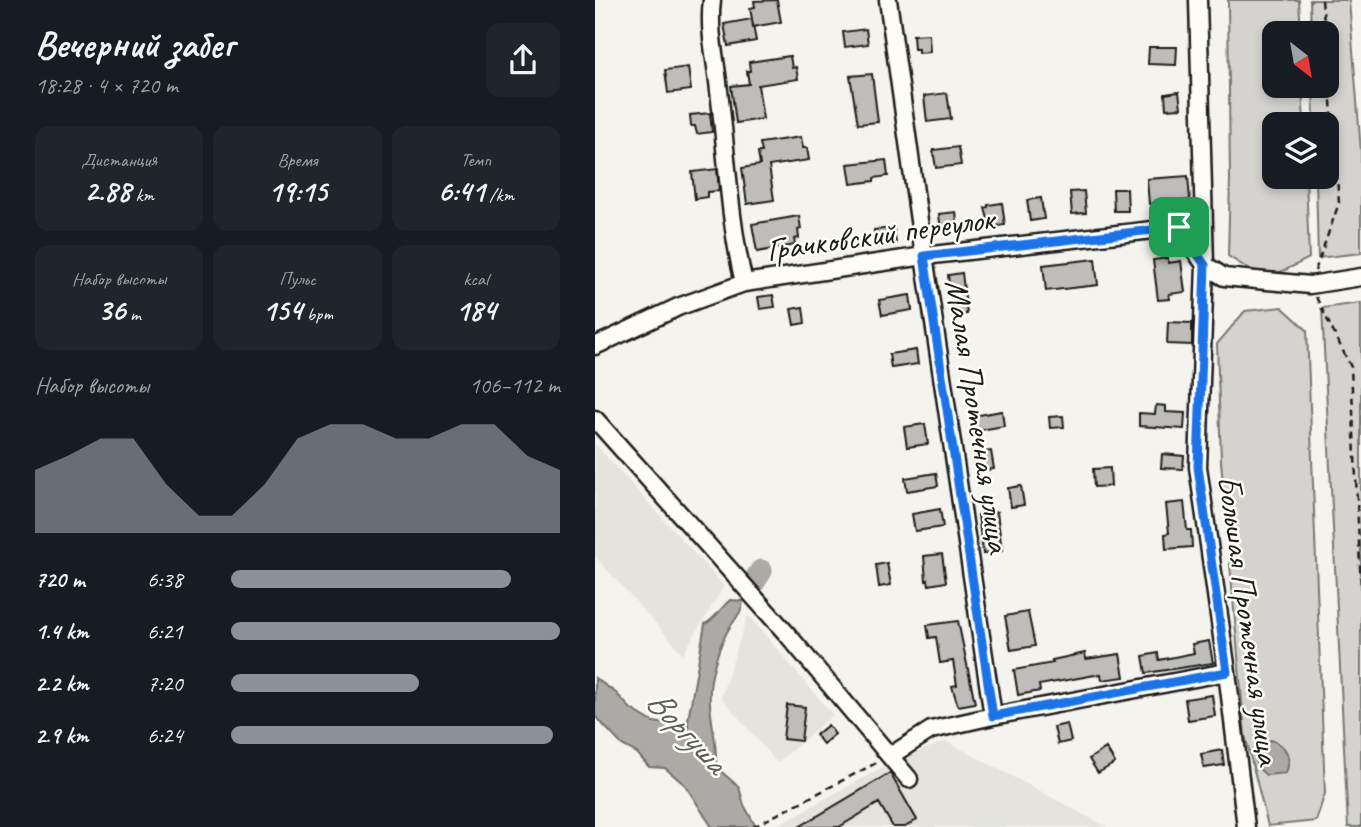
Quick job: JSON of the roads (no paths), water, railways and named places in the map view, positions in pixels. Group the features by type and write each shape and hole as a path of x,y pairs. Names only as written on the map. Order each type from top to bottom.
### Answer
{"street":[{"name":"Грачковский переулок","path":"712,0 710,37 719,88 735,246 744,283 924,256 1179,227 1205,265"},
{"name":"Малая Протечная улица","path":"888,0 993,716"},
{"name":"Большая Протечная улица","path":"1198,0 1205,265 1198,467 1227,672 1245,827"},
{"path":"1205,265 1224,277 1310,285 1361,277"},
{"path":"595,346 678,307 744,283"},
{"path":"595,419 787,634 908,779"},
{"path":"890,756 931,730 1227,672"}],"waterway":[{"path":"750,588 761,571"}],"water label":[{"name":"Воргуша","path":"687,731"}]}
